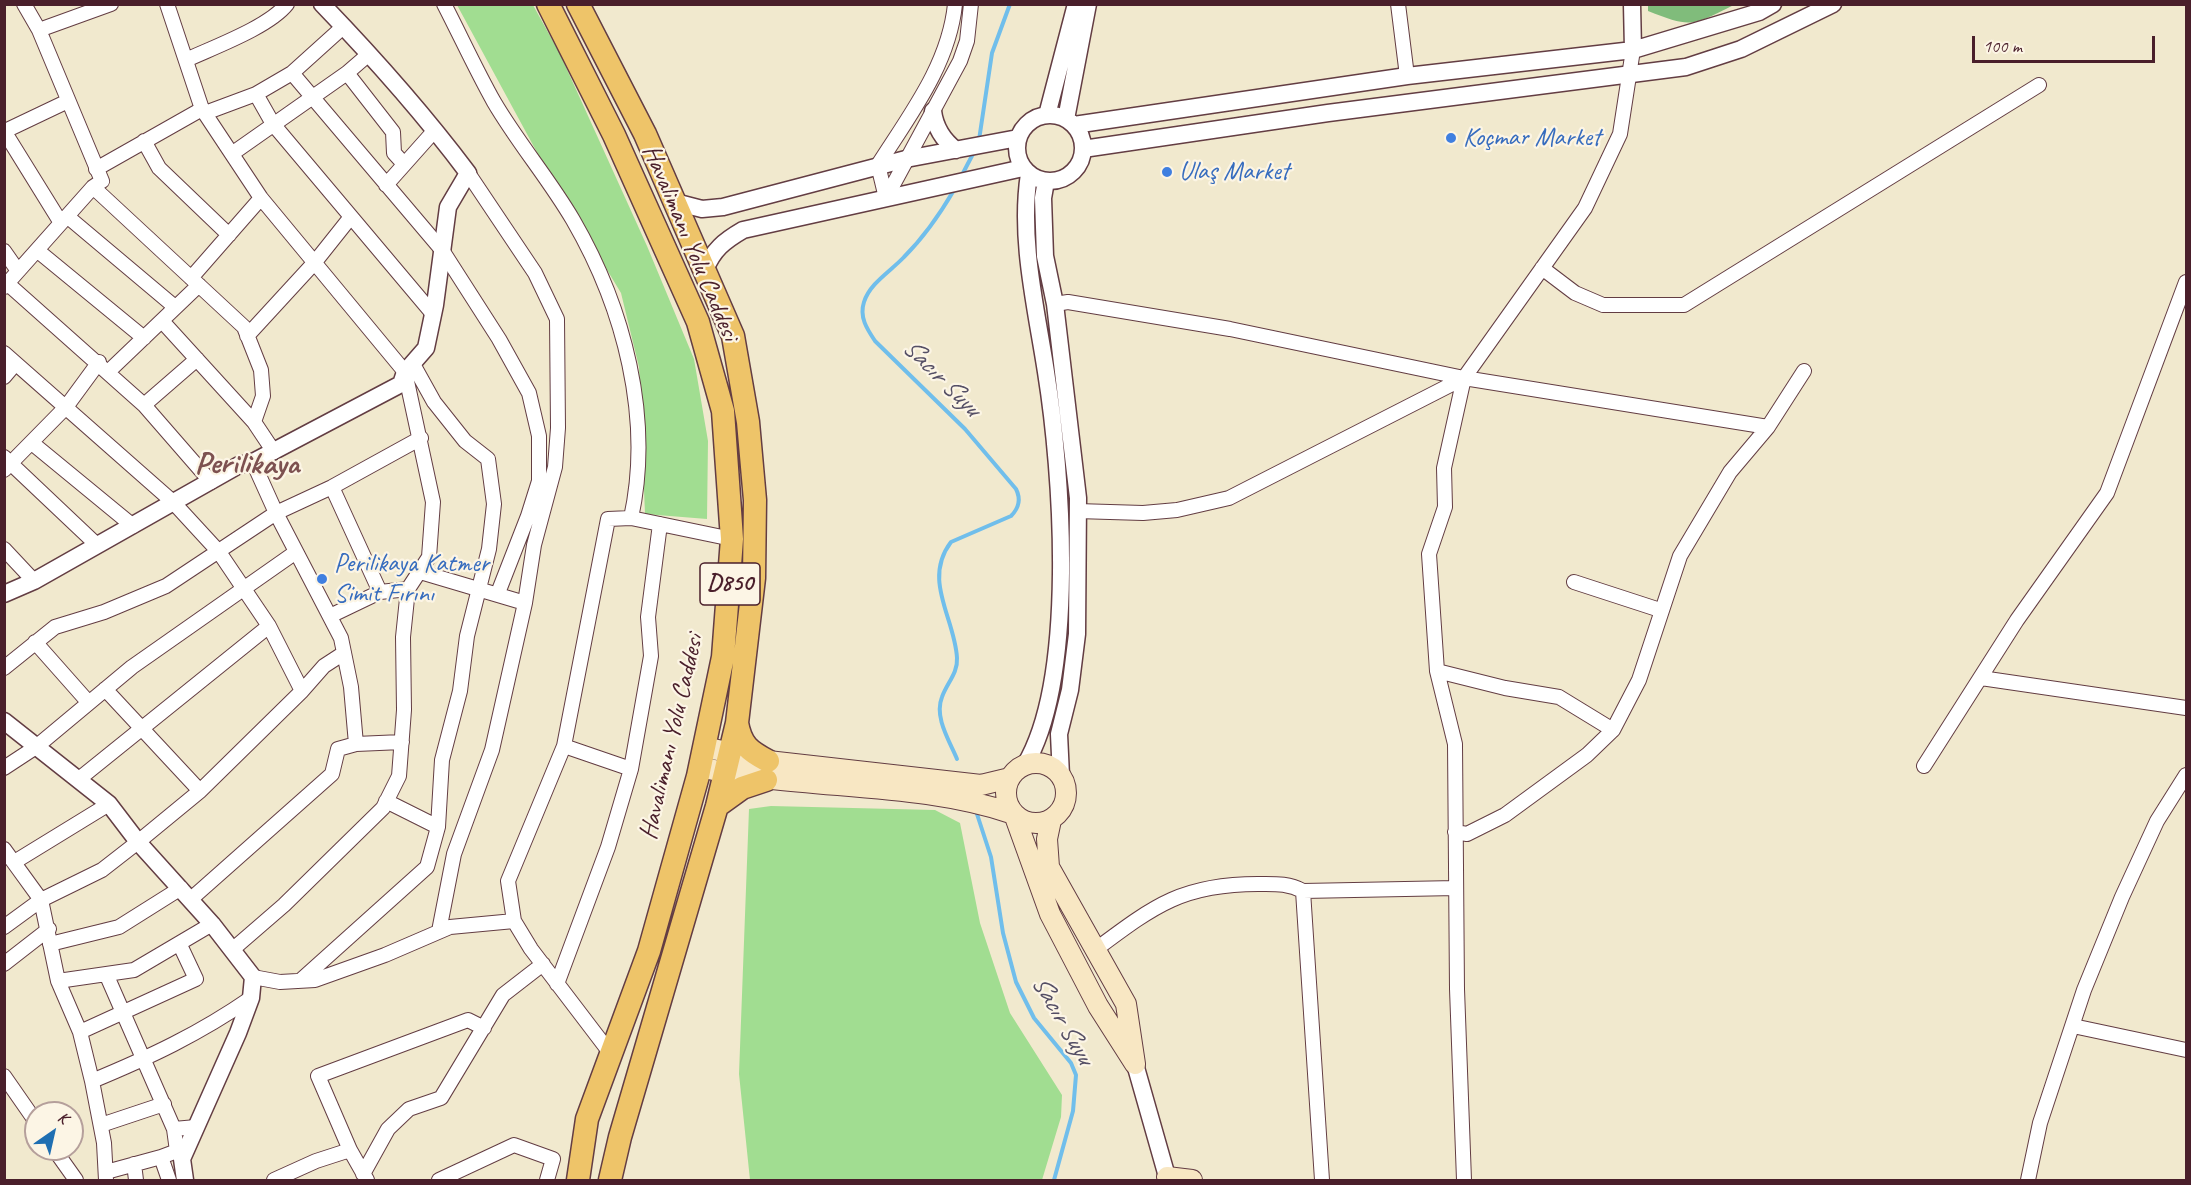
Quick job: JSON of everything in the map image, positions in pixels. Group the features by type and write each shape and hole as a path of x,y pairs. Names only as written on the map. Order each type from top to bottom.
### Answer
{"highway":[{"name":"Havalimanı Yolu Caddesi","path":"548,4 614,135 698,322 723,411 732,539 723,657 702,757 649,951 587,1119 578,1180"},
{"name":"Havalimanı Yolu Caddesi","path":"578,4 645,134 733,336 748,422 755,500 754,578 737,723 717,806 620,1137 610,1180"},
{"path":"717,806 767,770 747,750 740,737 737,723"}],"main road":[{"path":"702,757 767,770 958,797 1014,814 1032,823 1051,820"},
{"path":"767,770 981,785 1010,778 1025,765 1045,764 1061,776 1066,796 1064,806 1051,820 1047,839 1050,867 1126,1004 1135,1064"},
{"path":"1010,778 1006,797 1050,914 1098,1006 1135,1064"},
{"path":"1168,1179 1192,1180"}],"street":[{"path":"24,4 39,30 102,181 93,187 6,286 104,367 144,405 211,482"},
{"path":"39,30 86,9 111,4"},
{"path":"167,4 204,111 261,198 410,369 465,441 488,459 494,504 489,549 467,636 460,691 442,760 438,827 427,867 300,981"},
{"path":"186,60 235,38 281,12 287,4"},
{"path":"322,4 435,130 468,173 535,273 557,319 558,428 555,467 534,545 525,603 492,750 454,854 439,932"},
{"path":"444,4 495,102 573,221 607,292 634,379 638,485 631,518"},
{"path":"886,198 878,165 928,86 947,45 955,4"},
{"path":"886,198 960,61 967,41 971,4"},
{"path":"1047,114 1076,4"},
{"path":"1088,4 1070,122 1081,136 1083,149 1075,169 1057,180 1046,181 1026,171 1018,159 1018,138 1029,122 1047,114 1070,122 1407,76 1632,50 1759,12 1773,4"},
{"path":"1398,4 1407,76"},
{"path":"1464,1180 1457,989 1455,744 1437,671 1429,554 1445,507 1444,468 1464,378 1585,208 1620,134 1632,50 1632,4"},
{"path":"1083,149 1328,112 1686,67 1741,49 1833,4"},
{"path":"96,169 144,141 204,111 256,94 292,73 343,27"},
{"path":"233,153 347,73 369,54"},
{"path":"292,73 442,250 499,339 528,393 538,432 539,481 498,593"},
{"path":"347,73 393,132 394,153 404,164"},
{"path":"1542,268 1575,293 1603,305 1684,305 2040,85"},
{"path":"256,94 273,124 433,314"},
{"path":"68,101 5,131 64,220 175,308"},
{"path":"933,111 934,123 948,144 956,150"},
{"path":"386,185 435,130"},
{"path":"675,202 702,209 723,207 878,165 1018,138"},
{"path":"144,141 159,168 229,235"},
{"path":"705,270 711,254 725,240 743,230 983,176 1026,171"},
{"path":"1025,765 1040,738 1049,701 1060,623 1056,463 1046,375 1030,275 1026,171"},
{"path":"4,594 34,581 239,465 253,462 274,452 401,384 426,348 448,207 468,173"},
{"path":"1046,181 1043,198 1044,256 1055,304 1077,511 1077,634 1070,690 1059,734 1061,776"},
{"path":"93,187 244,327 261,370 263,396 254,422"},
{"path":"97,545 7,463 32,443 104,367 144,338 175,308 229,235 261,198"},
{"path":"247,336 315,262 350,218"},
{"path":"4,251 18,271"},
{"path":"38,251 144,338"},
{"path":"1924,766 2017,621 2107,493 2187,282"},
{"path":"1055,304 1068,302 1230,329 1464,378 1768,427"},
{"path":"162,321 254,422 274,452"},
{"path":"4,353 173,502 219,552 269,626 302,691"},
{"path":"144,405 197,359"},
{"path":"4,377 15,364"},
{"path":"232,950 284,905 383,808 399,776 404,710 403,637 408,589 417,571 429,557 433,502 410,369"},
{"path":"1455,832 1467,834 1505,815 1587,755 1613,730 1639,680 1660,610 1680,556 1730,472 1768,427 1804,371"},
{"path":"1077,511 1143,513 1177,510 1229,498 1464,378"},
{"path":"538,432 558,428"},
{"path":"4,668 55,627 104,612 166,586 276,513 332,487 421,438"},
{"path":"32,443 133,526"},
{"path":"253,462 276,513 341,638 356,744"},
{"path":"332,487 380,592"},
{"path":"611,1054 557,984 514,921 508,881 564,746 608,519 631,518 732,539"},
{"path":"557,984 608,847 631,769 651,656 648,617 660,524"},
{"path":"4,549 34,581"},
{"path":"4,768 36,747 132,667 296,552"},
{"path":"417,571 498,593 525,603"},
{"path":"1574,582 1660,610"},
{"path":"330,616 380,592 408,589"},
{"path":"79,779 269,626"},
{"path":"35,642 89,703"},
{"path":"4,927 41,900 102,870 138,842 200,791 302,691 324,666 344,653"},
{"path":"1437,671 1505,688 1559,697 1613,730"},
{"path":"1980,678 2187,708"},
{"path":"105,689 200,791"},
{"path":"4,721 109,804 138,842 212,924 253,977 280,982 315,980 375,959 450,927 514,921"},
{"path":"50,944 119,927 186,894 332,774 338,749 356,744 402,742"},
{"path":"564,746 631,769"},
{"path":"2028,1180 2040,1123 2084,990 2122,897 2157,821 2187,776"},
{"path":"386,801 438,827"},
{"path":"16,861 109,804"},
{"path":"4,849 16,861 41,900 49,929 58,981 80,1032 92,1081 101,1125 106,1176 177,1151 174,1129 125,1012 107,976"},
{"path":"1095,950 1142,915 1186,892 1223,884 1291,885 1303,891 1456,888"},
{"path":"1303,891 1322,1180"},
{"path":"58,981 107,976 134,970 180,945 212,924"},
{"path":"4,964 49,929"},
{"path":"80,1032 196,979 180,945"},
{"path":"365,1178 388,1129 409,1109 441,1098 504,995 543,964"},
{"path":"185,1180 182,1159 238,1033 251,998 253,977"},
{"path":"92,1081 145,1059 208,1028 251,998"},
{"path":"365,1178 350,1150 318,1076 468,1020 484,1028"},
{"path":"2073,1026 2187,1050"},
{"path":"1135,1064 1168,1179"},
{"path":"4,1076 24,1105"},
{"path":"101,1125 164,1104"},
{"path":"174,1129 196,1127"},
{"path":"439,1180 514,1145 552,1159 548,1180"},
{"path":"274,1180 316,1161 350,1150"},
{"path":"161,1157 169,1180"},
{"path":"63,1161 76,1180"},
{"path":"135,1164 136,1180"}],"green space":[{"path":"457,5 533,5 560,54 647,246 694,359 708,441 707,519 645,514 639,367 621,293 546,169"},
{"path":"1648,5 1734,5 1710,17 1684,22 1648,11"},
{"path":"771,806 935,810 960,823 980,923 1010,1013 1062,1095 1061,1117 1042,1180 750,1180 739,1074 749,809"}],"waterway":[{"name":"Sacır Suyu","path":"979,140 992,53 1010,4"},
{"name":"Sacır Suyu","path":"962,175 975,150"},
{"name":"Sacır Suyu","path":"954,190 918,241 871,289 864,302 862,313 875,341 965,429 1016,489 1019,500 1011,516 951,542 943,556 939,571 942,599 957,658 954,673 942,697 940,712 957,759"},
{"name":"Sacır Suyu","path":"976,811 991,857 1003,933 1016,982 1034,1018 1071,1063 1076,1075 1073,1111 1054,1180"}],"place":[{"name":"Koçmar Market","path":"1451,138"},
{"name":"Ulaş Market","path":"1167,172"},
{"name":"Perilikaya Katmer Simit Fırını","path":"322,579"}],"district":[{"name":"Perilikaya","path":"247,465"}]}
